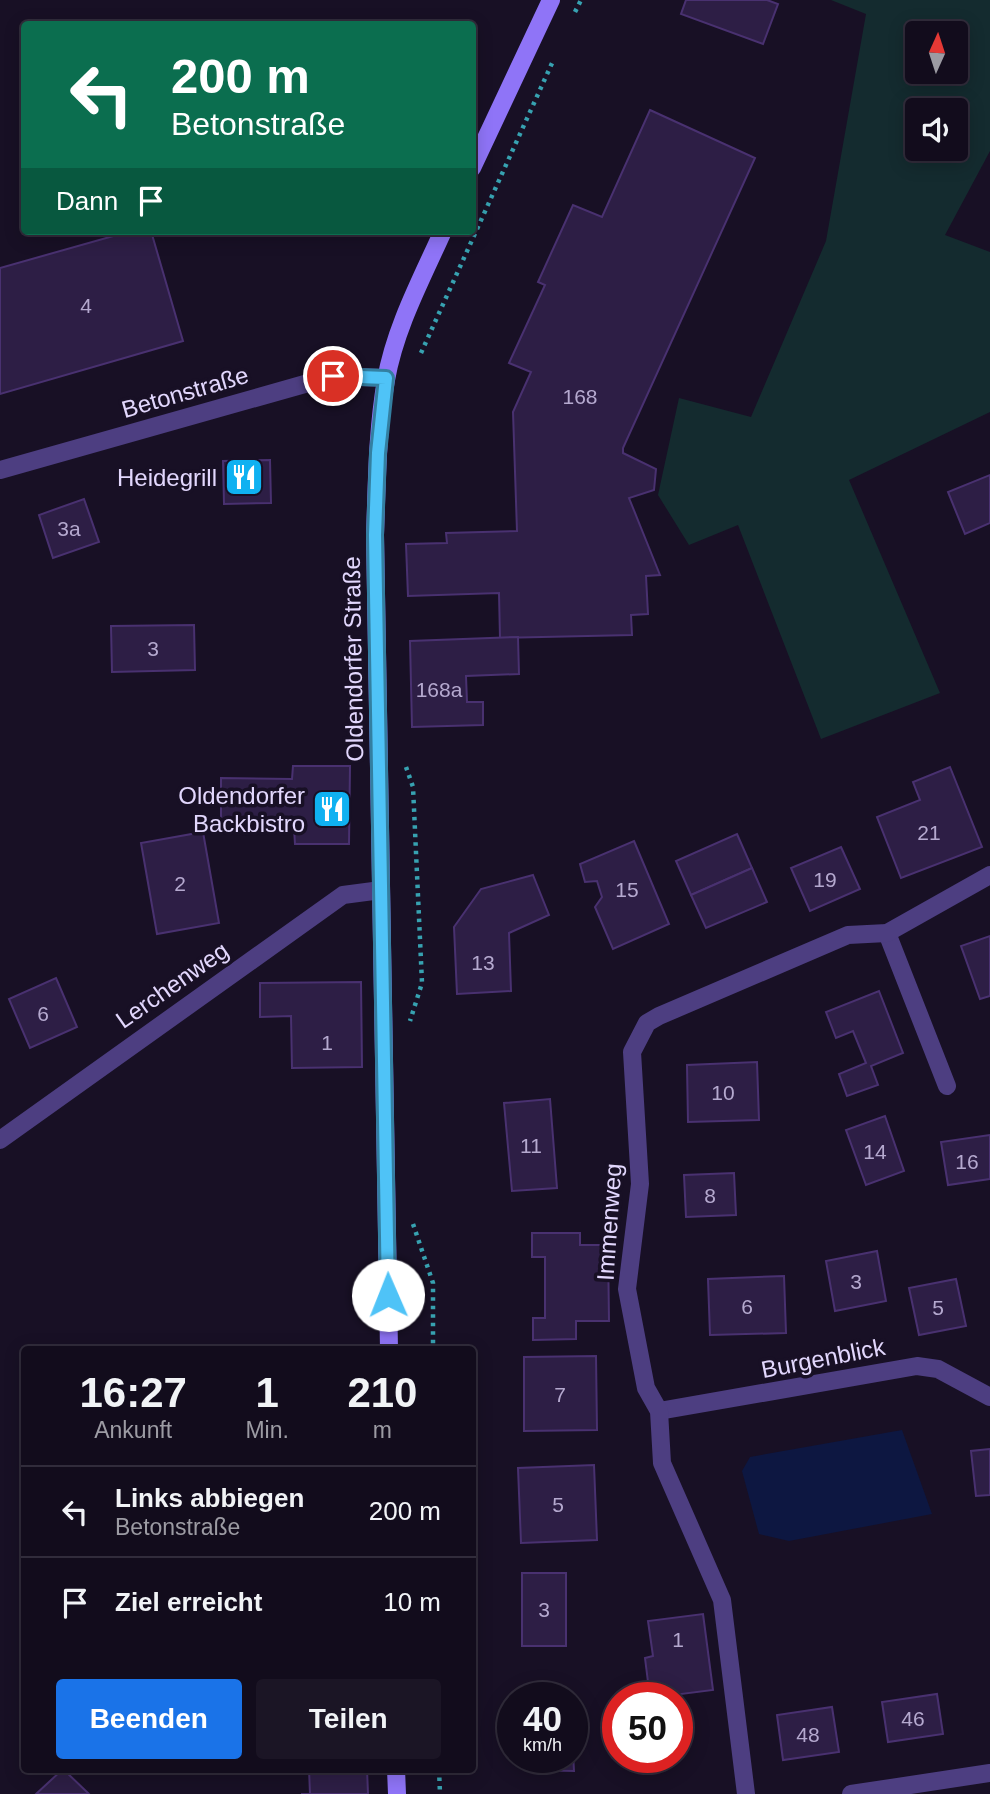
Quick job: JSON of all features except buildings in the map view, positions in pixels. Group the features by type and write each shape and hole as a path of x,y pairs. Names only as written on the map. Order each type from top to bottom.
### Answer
{"main road":[{"path":"476,159 551,0"},
{"name":"Oldendorfer Straße","path":"389,1346 375,535 378,453 386,378 403,321 441,235"},
{"path":"396,1773 397,1794"}],"street":[{"name":"Betonstraße","path":"0,470 333,376 386,378"},
{"name":"Immenweg","path":"746,1794 722,1600 662,1463 659,1411 646,1388 627,1289 640,1184 632,1052 647,1023 659,1016 848,935 887,933 990,875"},
{"name":"Lerchenweg","path":"0,1140 343,895 381,890"},
{"path":"887,933 947,1086"},
{"name":"Burgenblick","path":"659,1411 917,1366 938,1369 990,1397"},
{"path":"851,1794 990,1773"}],"path":[{"path":"571,21 581,0"},
{"path":"476,231 557,52"},
{"path":"417,362 474,235"},
{"path":"405,765 413,787 422,983 409,1023"},
{"path":"410,1216 433,1283 433,1346"},
{"path":"439,1773 440,1794"}],"green space":[{"path":"831,0 990,0 990,151 945,235 990,252 990,412 849,480 940,693 821,739 738,525 689,545 658,495 679,398 751,417 826,241 866,14"}],"water":[{"path":"902,1430 932,1514 789,1541 759,1534 742,1471 750,1457"}],"place":[{"name":"Heidegrill","path":"244,477"},
{"name":"Oldendorfer Backbistro","path":"332,809"}],"route":[{"path":"333,376 386,378 378,453 375,535 388,1295"}]}
